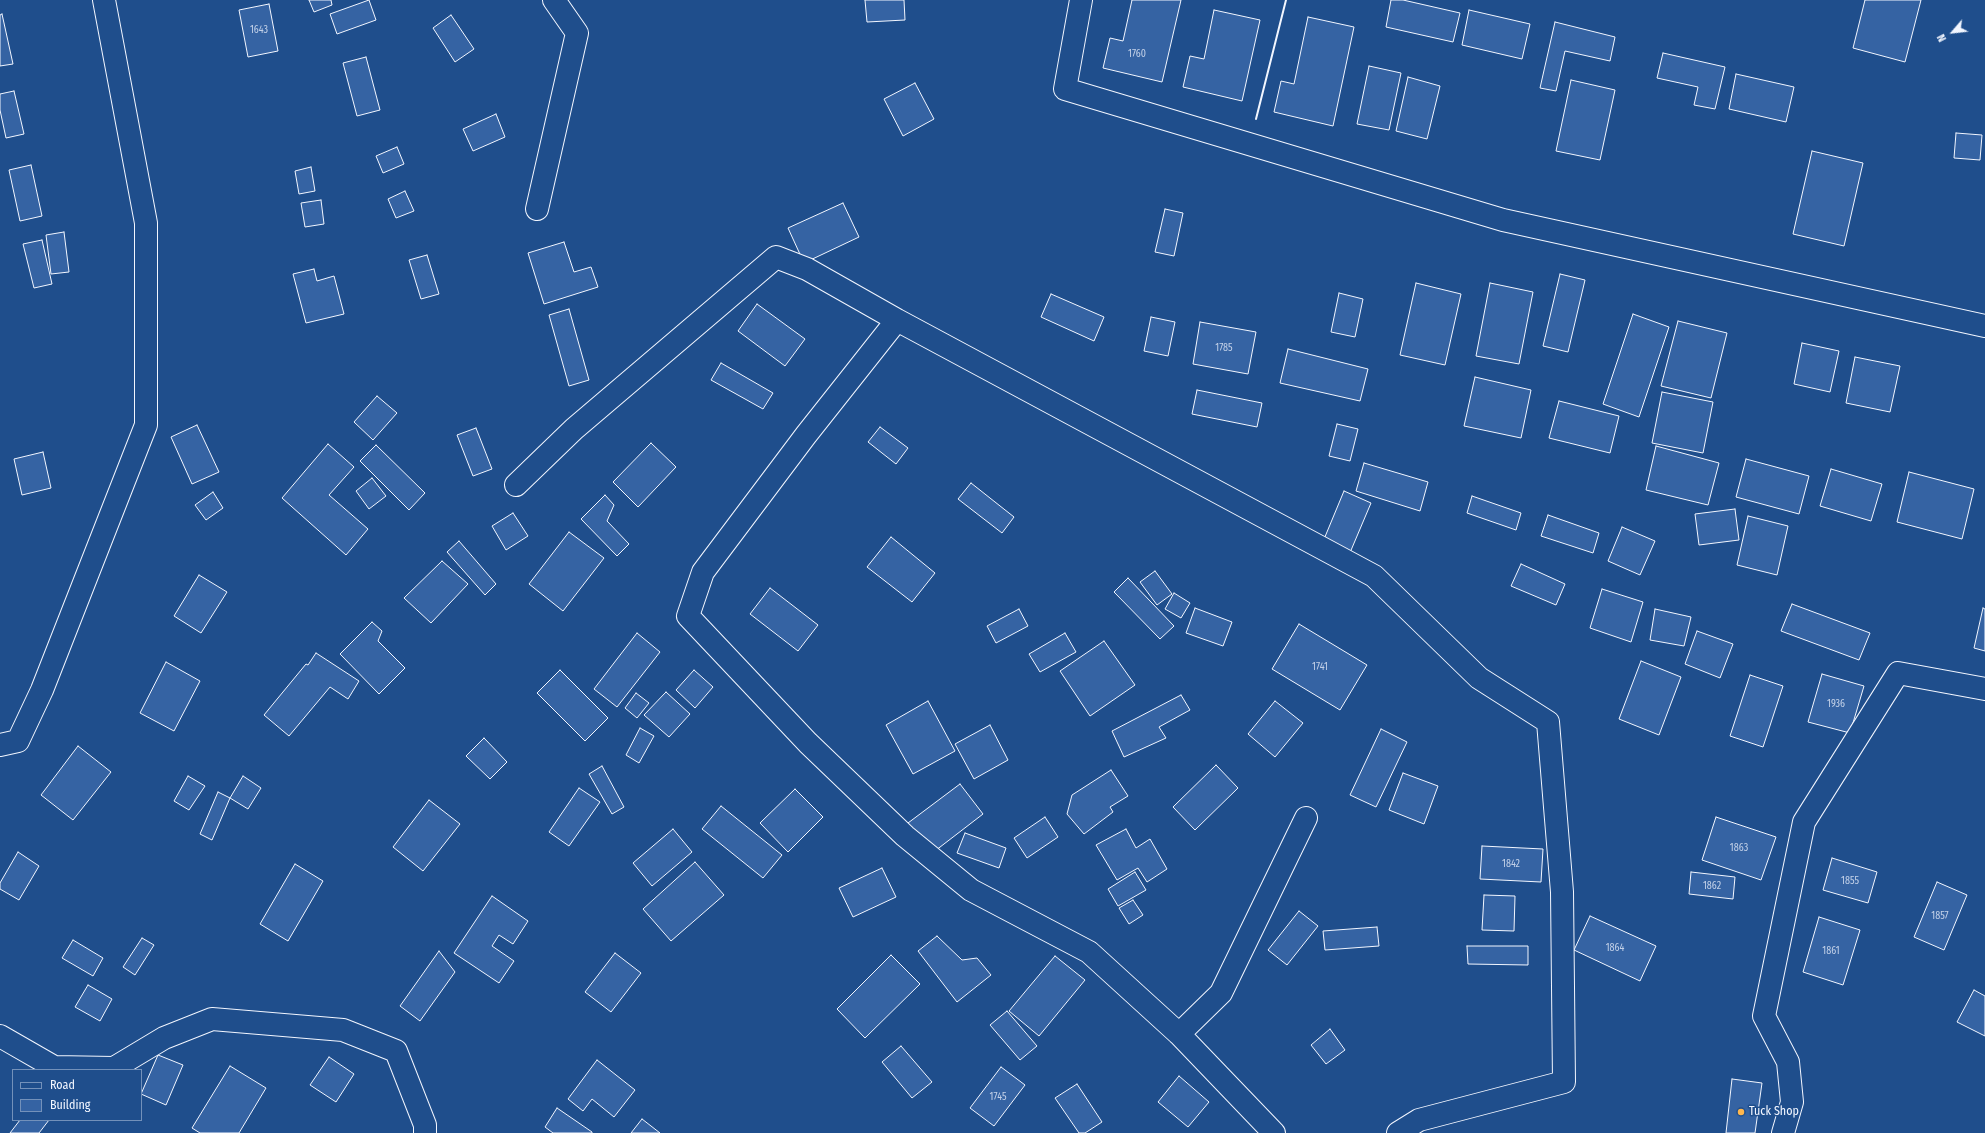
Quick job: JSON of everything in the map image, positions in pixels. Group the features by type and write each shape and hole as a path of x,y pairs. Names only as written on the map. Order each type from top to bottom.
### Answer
{"street":[{"path":"0,745 18,741 42,690 146,426 146,223 104,0"},
{"path":"537,209 577,33 554,0"},
{"path":"1081,0 1065,89 1503,220 1985,326"},
{"path":"516,485 574,429 776,257 807,269 897,320 1374,576 1479,678 1548,722 1562,892 1564,1082 1418,1120 1398,1133"},
{"path":"897,320 806,435 704,572 688,616 808,743 905,836 971,890 1089,952 1179,1034 1274,1133"},
{"path":"1783,1133 1792,1102 1788,1062 1764,1016 1804,822 1898,673 1985,689"},
{"path":"1179,1034 1221,993 1306,818"},
{"path":"0,1036 54,1067 114,1068 164,1038 212,1019 344,1030 396,1051 425,1125 425,1133"}],"building":[{"path":"309,0 331,0 332,5 314,12"},
{"path":"369,0 376,20 337,34 330,14"},
{"path":"865,0 904,0 905,20 867,22"},
{"path":"1132,0 1181,0 1162,82 1103,68 1110,38 1123,41"},
{"path":"1391,0 1403,0 1460,13 1453,42 1386,27"},
{"path":"1865,0 1921,0 1905,62 1853,48"},
{"path":"269,4 278,51 248,57 239,10"},
{"path":"1214,10 1260,20 1242,101 1183,87 1190,56 1204,59"},
{"path":"1469,10 1530,24 1522,59 1462,45"},
{"path":"2,14 13,64 0,66 0,15"},
{"path":"451,15 474,49 455,62 433,28"},
{"path":"1308,17 1354,27 1333,126 1274,112 1281,81 1294,84"},
{"path":"1555,22 1615,37 1610,61 1565,51 1556,91 1540,88"},
{"path":"1663,53 1725,67 1715,109 1694,105 1698,87 1657,78"},
{"path":"366,57 380,110 357,116 343,63"},
{"path":"1369,66 1401,73 1389,130 1357,124"},
{"path":"1736,74 1794,87 1786,122 1729,109"},
{"path":"1408,77 1440,86 1427,139 1396,131"},
{"path":"1571,80 1615,90 1600,160 1556,151"},
{"path":"915,83 934,119 903,136 884,99"},
{"path":"14,91 24,134 6,138 0,110 0,94"},
{"path":"496,114 505,137 473,151 463,129"},
{"path":"1956,133 1982,135 1980,160 1954,158"},
{"path":"397,147 404,164 383,173 376,156"},
{"path":"1812,151 1863,163 1844,246 1793,234"},
{"path":"31,165 42,216 20,221 9,170"},
{"path":"311,167 315,191 299,194 295,171"},
{"path":"405,191 414,211 396,218 388,199"},
{"path":"321,200 324,224 305,227 301,203"},
{"path":"843,203 859,237 804,263 788,228"},
{"path":"1165,209 1183,213 1174,256 1155,252"},
{"path":"64,232 69,272 51,274 46,235"},
{"path":"42,240 52,284 34,288 23,244"},
{"path":"564,242 574,272 591,267 598,287 544,304 528,253"},
{"path":"427,255 439,294 421,299 409,260"},
{"path":"314,269 317,281 334,276 344,314 306,323 293,274"},
{"path":"1560,274 1585,280 1568,352 1543,346"},
{"path":"1416,283 1461,294 1445,365 1400,355"},
{"path":"1490,283 1533,292 1519,364 1476,356"},
{"path":"1339,293 1363,299 1355,337 1331,332"},
{"path":"1051,294 1104,317 1094,341 1041,317"},
{"path":"757,304 805,339 785,366 738,331"},
{"path":"569,309 589,380 569,386 549,315"},
{"path":"1633,314 1669,327 1639,417 1603,404"},
{"path":"1151,317 1175,322 1168,356 1144,351"},
{"path":"1678,321 1727,333 1711,398 1661,386"},
{"path":"1200,322 1256,332 1248,374 1193,364"},
{"path":"1802,343 1839,351 1830,392 1794,384"},
{"path":"1288,349 1368,369 1360,401 1280,383"},
{"path":"1855,357 1900,366 1890,412 1846,403"},
{"path":"721,363 773,393 763,409 711,380"},
{"path":"1475,377 1531,390 1521,438 1464,426"},
{"path":"1197,390 1262,403 1257,427 1192,414"},
{"path":"1662,392 1713,402 1703,453 1652,443"},
{"path":"377,396 397,413 373,440 354,422"},
{"path":"1559,401 1619,416 1610,453 1549,438"},
{"path":"1337,424 1358,429 1350,461 1329,456"},
{"path":"197,425 219,472 192,484 171,437"},
{"path":"880,427 908,448 896,464 868,442"},
{"path":"476,428 492,469 473,476 457,435"},
{"path":"651,443 676,467 638,507 613,482"},
{"path":"328,444 354,467 329,495 368,529 346,555 282,498"},
{"path":"376,445 425,493 409,510 360,461"},
{"path":"1656,446 1719,463 1708,505 1646,490"},
{"path":"43,452 51,488 22,495 14,459"},
{"path":"1746,459 1809,476 1799,514 1736,497"},
{"path":"1364,463 1428,482 1420,511 1356,491"},
{"path":"1831,469 1882,484 1871,521 1820,506"},
{"path":"1909,472 1974,489 1962,539 1897,522"},
{"path":"372,478 386,496 369,509 356,491"},
{"path":"971,483 1014,517 1002,533 958,499"},
{"path":"1344,491 1371,503 1349,555 1322,544"},
{"path":"213,492 223,508 206,520 195,505"},
{"path":"605,495 614,505 607,521 629,544 617,556 581,519"},
{"path":"1472,496 1521,513 1516,530 1467,513"},
{"path":"1735,509 1739,540 1699,545 1695,514"},
{"path":"513,513 528,536 506,550 492,526"},
{"path":"1548,515 1599,533 1593,553 1541,536"},
{"path":"1748,516 1788,526 1777,575 1737,565"},
{"path":"1622,527 1655,541 1640,575 1608,561"},
{"path":"569,532 604,558 563,611 529,584"},
{"path":"891,537 935,573 912,602 867,567"},
{"path":"459,541 496,584 485,595 447,552"},
{"path":"442,561 468,584 431,623 404,598"},
{"path":"1521,564 1565,584 1556,605 1511,586"},
{"path":"1155,571 1172,594 1157,605 1140,582"},
{"path":"199,575 227,592 201,633 174,616"},
{"path":"1128,578 1174,626 1160,639 1114,592"},
{"path":"770,588 818,625 798,651 750,614"},
{"path":"1602,589 1643,602 1631,642 1590,628"},
{"path":"1174,593 1190,603 1181,618 1165,609"},
{"path":"1792,604 1870,633 1859,660 1781,631"},
{"path":"1195,608 1232,622 1223,646 1186,633"},
{"path":"1983,608 1985,609 1985,651 1974,648"},
{"path":"1019,609 1028,626 996,643 987,626"},
{"path":"1655,609 1691,617 1684,646 1650,640"},
{"path":"372,622 382,631 378,641 405,668 379,694 340,654"},
{"path":"1299,624 1367,665 1340,710 1272,669"},
{"path":"1697,631 1733,644 1720,678 1685,664"},
{"path":"637,633 660,652 617,707 594,689"},
{"path":"1065,633 1076,652 1040,672 1029,654"},
{"path":"1104,641 1135,685 1090,716 1060,671"},
{"path":"316,653 359,681 348,699 330,687 289,736 264,715 306,664 308,665"},
{"path":"1641,661 1681,677 1659,735 1619,719"},
{"path":"166,662 200,681 174,731 140,713"},
{"path":"560,670 608,718 585,741 537,693"},
{"path":"694,670 713,687 695,708 676,690"},
{"path":"1822,674 1864,686 1850,733 1808,722"},
{"path":"1750,675 1783,686 1763,747 1730,736"},
{"path":"666,692 690,714 669,737 644,715"},
{"path":"636,693 649,703 637,718 625,708"},
{"path":"1181,695 1190,710 1159,727 1166,738 1124,757 1112,731"},
{"path":"928,701 955,751 913,774 886,725"},
{"path":"1275,701 1303,723 1275,757 1248,734"},
{"path":"990,725 1008,760 974,779 955,744"},
{"path":"640,728 654,736 639,763 626,755"},
{"path":"1381,729 1407,742 1376,807 1350,795"},
{"path":"484,738 507,762 490,779 466,756"},
{"path":"78,746 111,772 73,820 41,795"},
{"path":"1216,765 1238,788 1195,830 1173,807"},
{"path":"602,766 624,807 612,814 589,774"},
{"path":"1111,770 1128,796 1110,807 1113,812 1084,834 1067,814 1072,795"},
{"path":"1403,773 1438,786 1424,824 1389,810"},
{"path":"188,776 205,786 189,810 174,801"},
{"path":"243,776 261,788 248,809 230,798"},
{"path":"960,784 983,814 931,854 908,823"},
{"path":"579,788 600,802 569,846 549,832"},
{"path":"795,789 823,817 788,852 760,823"},
{"path":"218,792 230,798 212,840 200,834"},
{"path":"429,800 460,824 423,871 393,847"},
{"path":"721,806 782,855 763,878 702,829"},
{"path":"1045,817 1058,837 1027,858 1014,838"},
{"path":"1716,817 1776,837 1761,880 1702,860"},
{"path":"673,829 692,852 652,886 633,863"},
{"path":"1126,829 1136,848 1150,839 1167,869 1147,882 1138,868 1117,880 1096,845"},
{"path":"965,833 1006,848 999,868 957,853"},
{"path":"1482,846 1543,849 1541,882 1480,879"},
{"path":"18,852 39,866 19,900 0,889 0,883"},
{"path":"1832,858 1877,872 1868,903 1823,890"},
{"path":"695,862 724,895 671,941 643,909"},
{"path":"295,864 323,881 288,941 260,924"},
{"path":"882,868 896,897 853,917 839,888"},
{"path":"1135,872 1146,890 1118,906 1108,889"},
{"path":"1691,872 1735,877 1733,899 1689,894"},
{"path":"1937,882 1967,895 1944,950 1914,937"},
{"path":"1484,895 1515,896 1514,931 1482,930"},
{"path":"492,896 528,921 513,944 499,935 492,946 514,961 499,983 454,953"},
{"path":"1133,900 1143,915 1129,924 1119,908"},
{"path":"1299,911 1318,926 1287,965 1268,950"},
{"path":"1590,916 1656,946 1640,981 1574,950"},
{"path":"1819,917 1860,930 1843,985 1803,972"},
{"path":"1377,927 1379,946 1325,950 1323,931"},
{"path":"937,936 962,960 977,958 991,975 957,1002 918,951"},
{"path":"142,938 154,945 135,975 123,967"},
{"path":"73,940 103,958 93,976 62,958"},
{"path":"1467,946 1528,946 1528,965 1468,964"},
{"path":"439,951 455,972 420,1021 400,1006"},
{"path":"615,953 641,973 611,1012 585,992"},
{"path":"891,955 920,984 865,1038 837,1009"},
{"path":"1055,956 1085,980 1039,1036 1009,1011"},
{"path":"88,985 112,999 100,1021 75,1007"},
{"path":"1974,990 1985,996 1985,1036 1957,1022"},
{"path":"1007,1011 1037,1046 1020,1060 990,1025"},
{"path":"1330,1029 1345,1050 1326,1064 1311,1045"},
{"path":"901,1046 932,1082 912,1098 882,1062"},
{"path":"158,1055 183,1065 166,1105 142,1094"},
{"path":"329,1057 354,1074 336,1102 310,1085"},
{"path":"597,1060 635,1090 614,1117 592,1099 583,1111 568,1099"},
{"path":"230,1066 266,1088 239,1133 200,1133 192,1128"},
{"path":"1001,1067 1025,1085 994,1126 970,1108"},
{"path":"1179,1076 1209,1102 1188,1127 1158,1102"},
{"path":"1732,1079 1762,1083 1755,1133 1726,1133"},
{"path":"1077,1084 1102,1122 1085,1133 1079,1133 1055,1098"},
{"path":"557,1108 592,1133 553,1133 545,1127"},
{"path":"642,1119 660,1133 631,1133"},
{"path":"19,1121 48,1121 39,1133 10,1133"}],"wall":[{"path":"1256,119 1286,0"}],"place":[{"name":"Tuck Shop","path":"1741,1112"}]}
